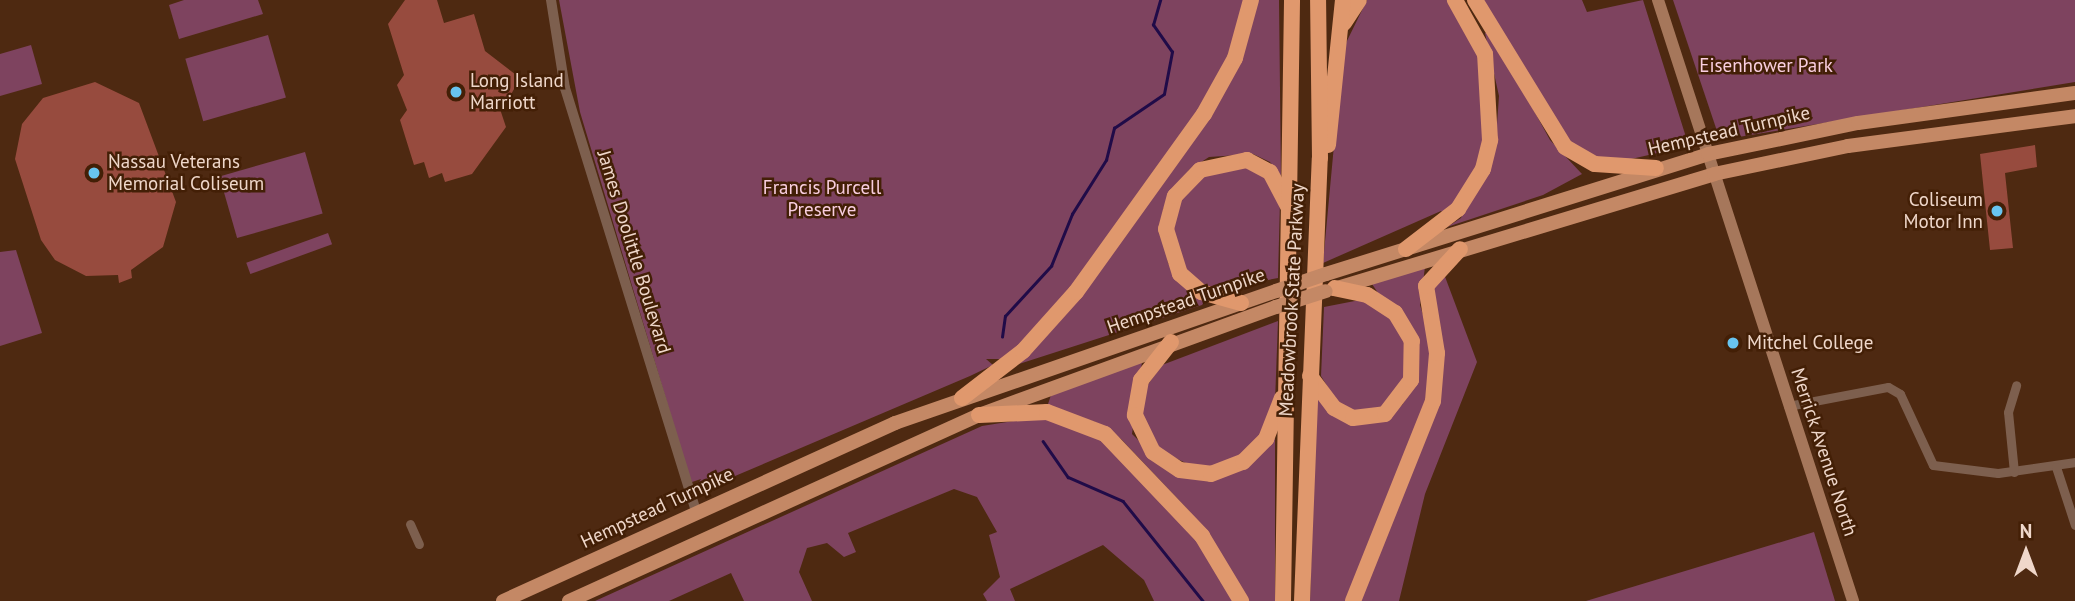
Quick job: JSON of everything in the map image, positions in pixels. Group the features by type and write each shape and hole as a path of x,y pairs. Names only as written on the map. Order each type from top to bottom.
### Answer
{"highway":[{"path":"962,398 1048,327 1084,281 1204,114 1235,58 1251,0"},
{"name":"Meadowbrook State Parkway","path":"1283,601 1292,214 1292,0"},
{"name":"Meadowbrook State Parkway","path":"1302,601 1315,255 1318,0"},
{"path":"1315,255 1343,0"},
{"path":"1342,28 1359,0"},
{"path":"1406,249 1458,209 1483,169 1490,140 1485,54 1455,0"},
{"path":"1475,0 1564,147 1595,164 1657,168"},
{"path":"1241,303 1200,292 1180,274 1166,229 1175,197 1199,170 1247,160 1270,172 1292,214"},
{"path":"1353,601 1433,401 1437,354 1426,286 1460,250"},
{"path":"1310,376 1334,408 1370,418 1397,404 1411,380 1412,341 1395,313 1367,295 1330,290"},
{"path":"1171,342 1141,380 1135,415 1153,452 1180,470 1211,474 1252,455 1272,429 1287,382"},
{"path":"979,415 1048,412 1105,434 1202,536 1241,601"}],"main road":[{"name":"Merrick Avenue North","path":"1658,0 1850,601"},
{"name":"Hempstead Turnpike","path":"503,601 696,512 962,398 1326,274 1707,154 1858,123 2075,93"},
{"name":"Hempstead Turnpike","path":"569,601 979,415 1171,342 1276,307 1714,174 1848,146 2075,116"}],"street":[{"name":"James Doolittle Boulevard","path":"551,0 565,89 696,512"},
{"path":"2014,472 2008,412 2016,385"},
{"path":"1788,405 1888,387 1900,394 1933,465 2014,472 2075,462"},
{"path":"2056,467 2075,525"},
{"path":"410,524 419,544"}],"green space":[{"path":"184,0 258,0 263,14 179,39 169,5"},
{"name":"Francis Purcell Preserve","path":"559,0 1244,0 1225,66 1207,98 1047,322 1003,359 986,359 993,365 702,490 696,487 701,479 692,482 689,476 580,112"},
{"path":"1256,0 1279,0 1281,178 1270,162 1253,154 1209,157 1189,170 1163,209 1168,263 1178,278 1207,298 1202,305 1019,364 1198,131"},
{"path":"1367,0 1448,0 1481,58 1487,119 1476,170 1445,215 1441,211 1323,263 1343,49"},
{"path":"1483,0 1582,0 1587,12 1643,0 1685,134 1679,148 1627,160 1593,157 1568,142"},
{"name":"Eisenhower Park","path":"1673,0 2075,0 2075,82 1720,140"},
{"path":"1485,33 1492,34 1550,140 1582,174 1543,195 1447,227 1461,218 1496,138 1499,96"},
{"path":"268,35 286,97 203,121 185,59"},
{"path":"31,45 42,84 0,96 0,54"},
{"path":"305,152 323,214 237,238 219,177"},
{"path":"1218,165 1257,167 1280,201 1278,278 1212,291 1186,275 1170,231 1183,191"},
{"path":"328,233 332,244 250,274 246,263"},
{"path":"16,250 42,333 0,346 0,252"},
{"path":"1425,267 1420,305 1432,344 1430,392 1348,601 1310,601 1316,396 1326,407 1387,417 1402,405 1411,391 1417,351 1372,284"},
{"path":"1444,274 1477,362 1425,494 1399,601 1358,601 1438,398 1431,284"},
{"path":"1365,299 1381,306 1407,340 1407,379 1381,410 1359,413 1340,407 1321,376 1324,307"},
{"path":"1278,321 1275,402 1262,439 1222,467 1198,469 1153,447 1142,424 1141,394 1162,365"},
{"path":"1142,362 1132,434 1168,469 1243,468 1275,438 1275,601 1246,601 1190,512 1121,439 1095,422 1047,407 1051,395"},
{"path":"1045,416 1090,430 1188,524 1233,601 1154,601 1144,580 1103,545 1010,589 1015,601 987,601 983,594 1000,577 989,535 997,532 977,497 954,489 848,533 856,552 844,557 827,543 807,548 799,572 812,601 744,601 731,573 669,601 595,601 982,426"},
{"path":"1814,532 1835,601 1586,601"}],"building":[{"name":"Long Island Marriott","path":"405,0 437,0 444,23 474,14 485,51 520,78 508,100 498,103 506,127 472,174 445,182 442,173 429,178 424,162 414,165 400,120 407,110 397,85 404,75 388,24"},
{"name":"Nassau Veterans Memorial Coliseum","path":"95,82 139,103 176,202 163,247 131,270 132,278 119,283 118,275 86,276 55,260 41,240 15,159 22,124 43,98"},
{"name":"Coliseum Motor Inn","path":"2035,145 2037,167 2005,173 2013,248 1990,250 1980,154"}],"waterway":[{"path":"1002,337 1005,316 1051,266 1072,214 1106,160 1114,128 1164,94 1172,52 1153,25 1160,0"},
{"path":"1043,441 1068,477 1123,501 1203,601"}],"place":[{"name":"Long Island Marriott","path":"456,92"},
{"name":"Nassau Veterans Memorial Coliseum","path":"94,173"},
{"name":"Coliseum Motor Inn","path":"1997,211"},
{"name":"Mitchel College","path":"1733,343"}]}
